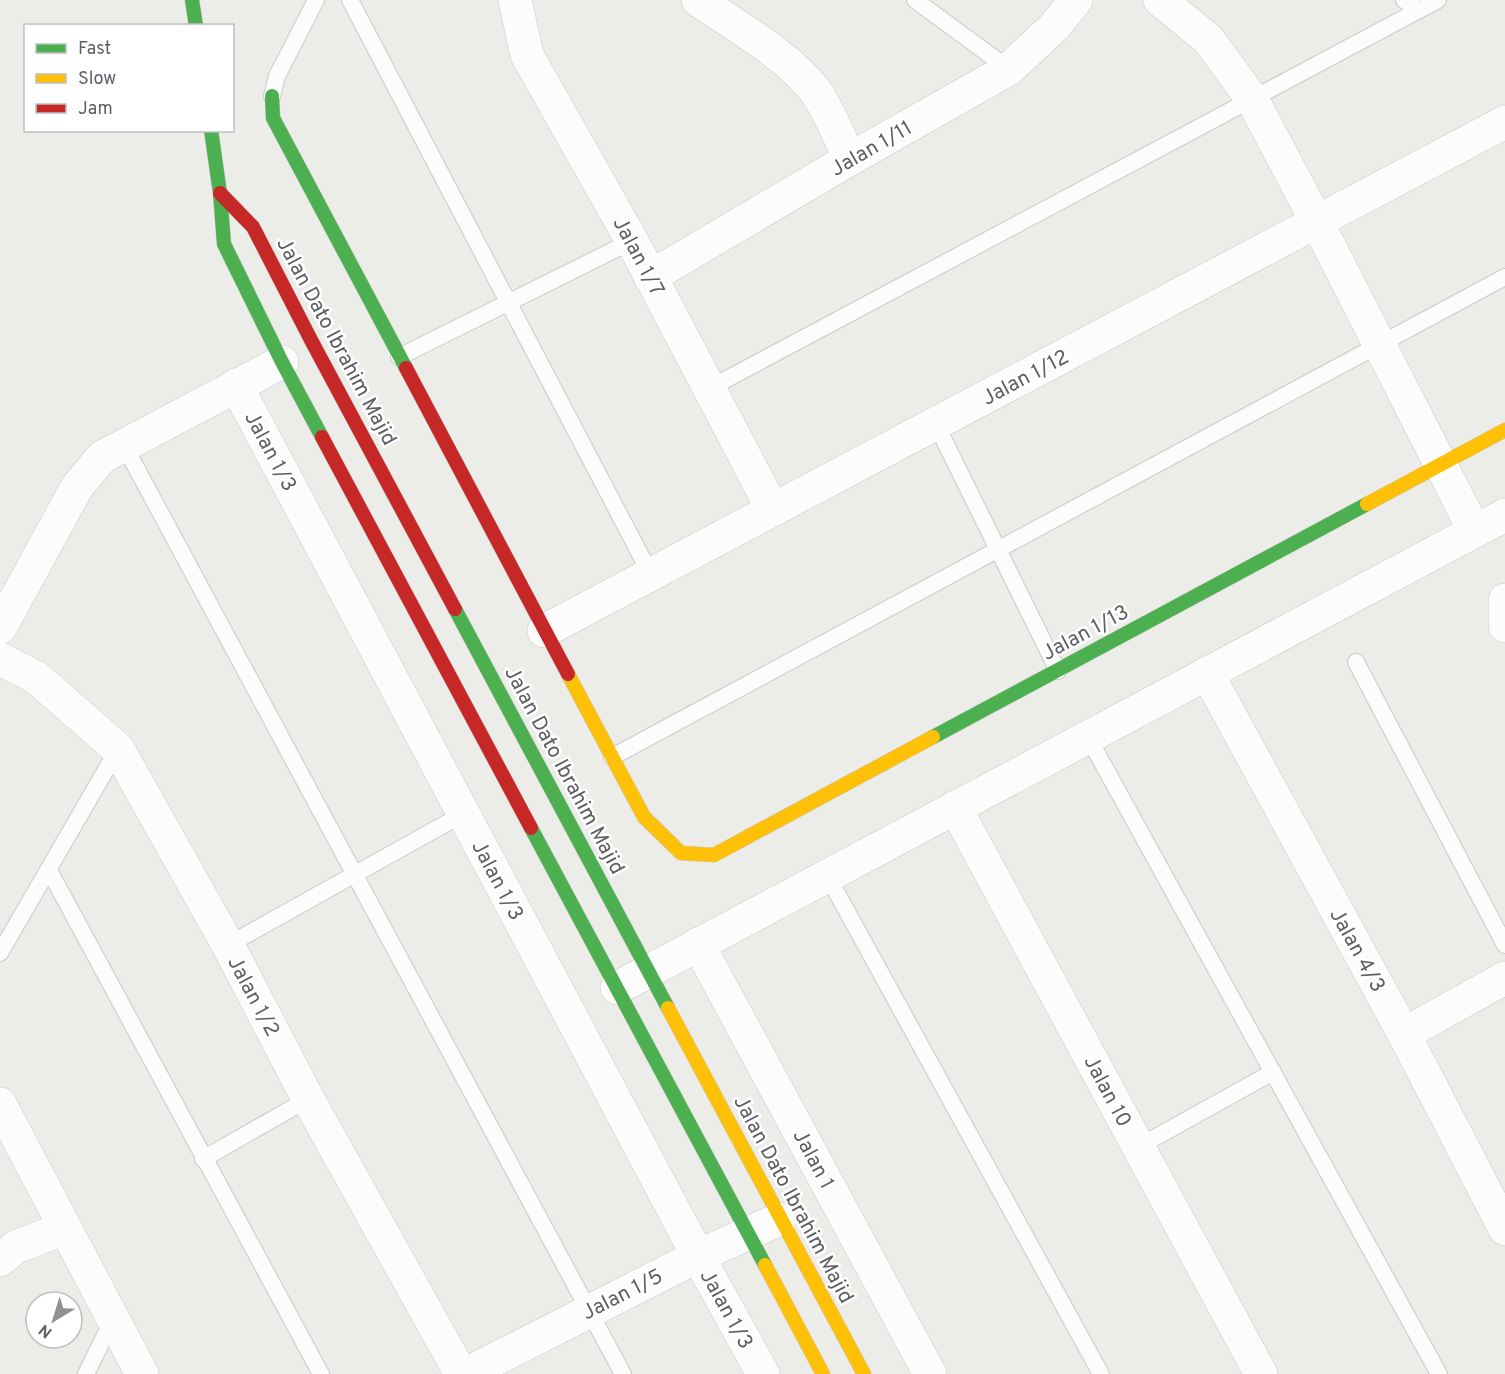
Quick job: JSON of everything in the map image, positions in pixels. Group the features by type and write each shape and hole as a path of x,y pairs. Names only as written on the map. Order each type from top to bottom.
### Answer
{"street":[{"path":"192,0 196,24"},
{"name":"Jalan 1/7","path":"515,0 527,55 632,241 772,510"},
{"path":"698,0 803,77 817,94 850,159"},
{"name":"Jalan 1/11","path":"650,277 850,159 1009,69 1054,27 1076,0"},
{"path":"1160,0 1208,39 1252,99 1474,530"},
{"path":"272,96 273,118 612,758"},
{"name":"Jalan 1/12","path":"544,632 1505,122"},
{"path":"211,132 224,244 282,362 823,1374"},
{"name":"Jalan Dato Ibrahim Majid","path":"220,193 253,227 316,350 864,1374"},
{"path":"0,628 77,487 102,457 282,362"},
{"name":"Jalan 1/3","path":"236,385 698,1256 763,1374"},
{"name":"Jalan 1/13","path":"612,758 644,817 681,853 714,855 1505,430"},
{"path":"617,988 1505,515"},
{"path":"1505,600 1505,626"},
{"name":"Jalan 1/2","path":"0,659 37,678 118,749 228,945 308,1099 461,1374"},
{"name":"Jalan 4/3","path":"1207,673 1404,1034 1505,1229"},
{"name":"Jalan 10","path":"955,807 1261,1374"},
{"name":"Jalan 1","path":"698,944 930,1374"},
{"path":"1404,1034 1505,978"},
{"path":"0,1104 142,1374"},
{"name":"Jalan 1/5","path":"466,1374 746,1232 780,1219"},
{"path":"0,1260 16,1247 65,1228"}],"lane":[{"path":"272,96 277,76 316,0"},
{"path":"350,0 651,575"},
{"path":"915,0 1009,69"},
{"path":"1404,0 1419,10"},
{"path":"710,388 1438,0"},
{"path":"399,357 632,241"},
{"path":"612,758 1505,277"},
{"path":"936,424 1058,671"},
{"path":"124,445 623,1374"},
{"path":"1356,662 1505,945"},
{"path":"1088,737 1439,1374"},
{"path":"0,953 118,749"},
{"path":"228,945 463,814"},
{"path":"49,870 321,1374"},
{"path":"827,875 1101,1374"},
{"path":"1138,1147 1273,1072"},
{"path":"203,1159 308,1099"},
{"path":"86,1374 113,1319"}],"traffic: fast":[{"path":"192,0 196,24"},
{"path":"272,96 273,118 406,368"},
{"path":"211,132 224,244 322,437"},
{"path":"933,737 1367,504"},
{"path":"455,609 668,1008"},
{"path":"531,828 765,1265"}],"traffic: slow":[{"path":"1367,504 1505,430"},
{"path":"568,674 644,817 681,853 714,855 933,737"},
{"path":"668,1008 864,1374"},
{"path":"765,1265 823,1374"}],"traffic: jam":[{"path":"220,193 253,227 455,609"},
{"path":"406,368 568,674"},
{"path":"322,437 531,828"}]}
